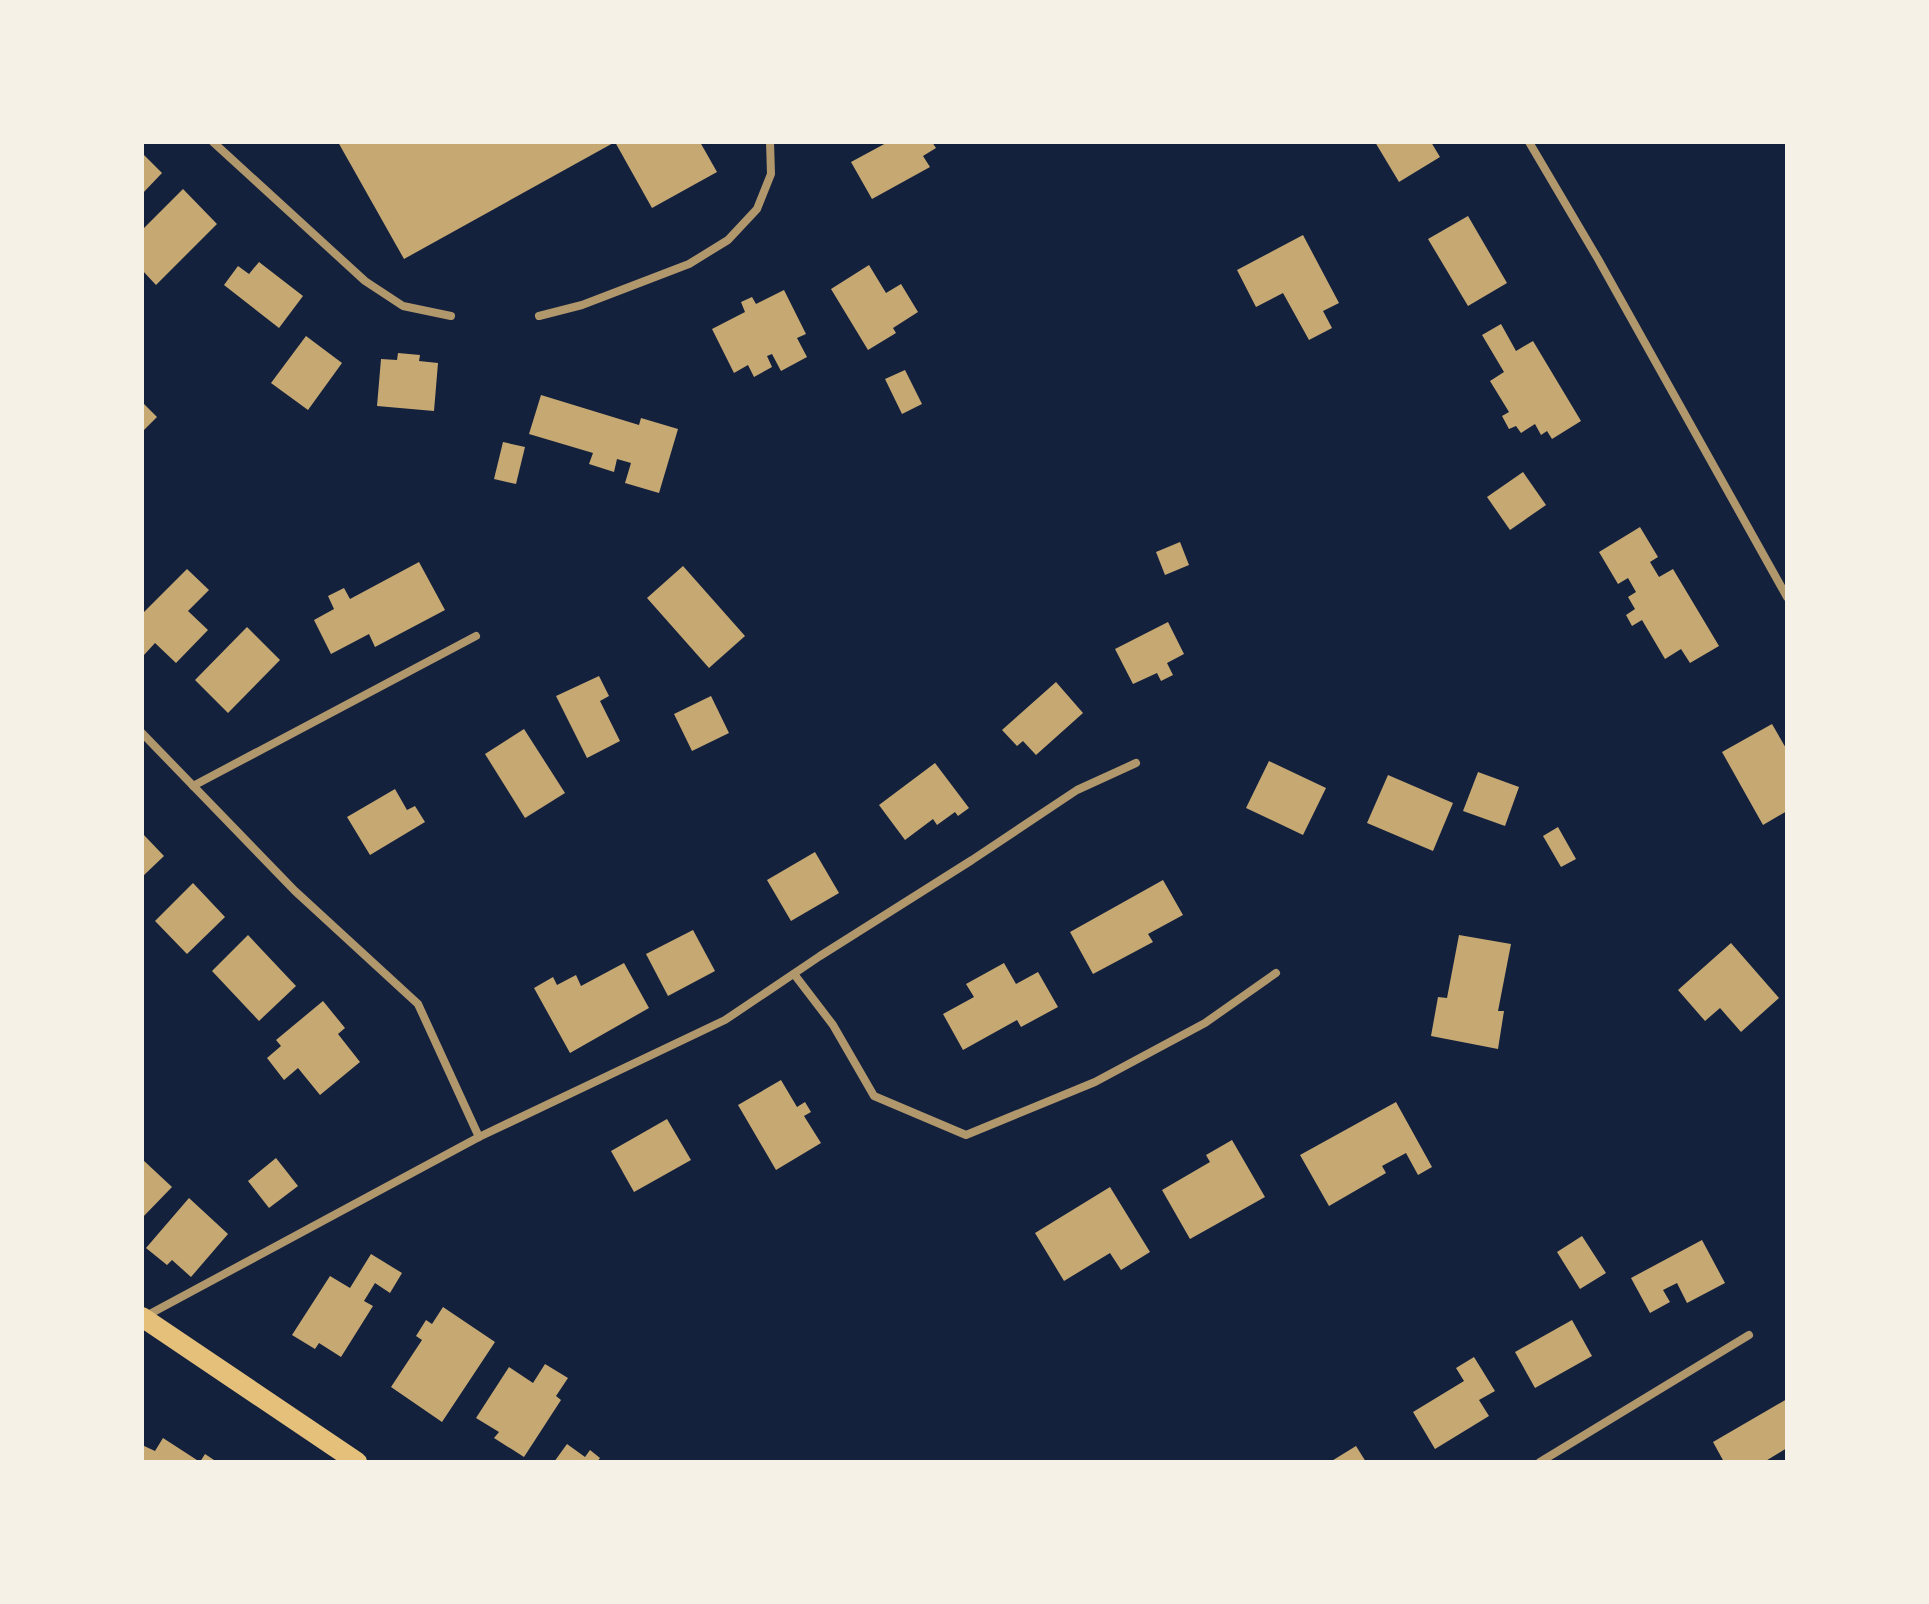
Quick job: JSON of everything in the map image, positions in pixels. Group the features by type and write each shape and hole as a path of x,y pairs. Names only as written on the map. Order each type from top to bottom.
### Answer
{"main road":[{"path":"142,1318 357,1462"}],"street":[{"path":"213,142 365,281 403,306 451,316"},
{"path":"539,316 582,305 689,264 728,240 757,209 771,174 770,142"},
{"path":"1529,142 1787,597"},
{"path":"193,786 476,636"},
{"path":"142,733 295,891 418,1004 479,1137"},
{"path":"142,1318 479,1137 725,1020 1077,790 1136,763"},
{"path":"794,974 833,1025 874,1096 966,1135 1095,1082 1205,1023 1276,973"},
{"path":"1540,1462 1749,1335"}],"building":[{"path":"338,142 615,142 404,259"},
{"path":"615,142 700,142 717,172 652,208"},
{"path":"888,142 932,142 936,148 923,156 930,167 872,199 851,162"},
{"path":"1375,142 1431,142 1440,157 1399,182"},
{"path":"142,153 162,173 142,194"},
{"path":"183,189 217,224 156,285 142,270 142,230"},
{"path":"1468,216 1507,283 1468,306 1428,239"},
{"path":"1303,235 1339,303 1323,311 1332,328 1309,340 1283,293 1256,307 1237,270"},
{"path":"259,262 303,296 279,328 224,285 238,266 249,274"},
{"path":"869,265 886,293 901,284 918,312 893,328 896,333 868,350 831,289"},
{"path":"784,290 806,334 797,338 807,357 781,371 772,354 767,356 772,367 754,377 748,365 734,373 712,329 745,312 741,302 752,297 756,304"},
{"path":"1501,324 1516,351 1533,341 1581,421 1552,439 1547,431 1541,435 1535,424 1521,433 1516,426 1509,429 1502,416 1509,412 1490,381 1504,372 1482,335"},
{"path":"306,336 342,363 308,410 271,383"},
{"path":"398,353 420,355 419,361 438,363 434,411 377,406 381,359 397,360"},
{"path":"905,370 922,404 902,414 885,379"},
{"path":"541,395 639,425 641,418 678,429 659,493 625,483 631,463 617,459 614,472 589,464 593,453 529,434"},
{"path":"142,402 157,417 142,432"},
{"path":"503,442 525,447 516,484 494,479"},
{"path":"1523,472 1546,505 1510,530 1487,497"},
{"path":"1640,527 1658,557 1650,562 1659,577 1673,569 1719,646 1690,663 1681,649 1665,659 1642,620 1632,626 1626,615 1635,609 1628,597 1636,592 1628,578 1618,584 1599,552"},
{"path":"1180,542 1189,565 1165,575 1156,552"},
{"path":"419,562 445,610 375,647 369,634 331,654 314,620 334,609 328,596 344,588 350,599"},
{"path":"683,566 745,636 709,668 647,598"},
{"path":"187,569 209,590 188,611 208,630 176,663 155,643 144,655 142,614"},
{"path":"1168,622 1184,654 1167,663 1173,675 1161,681 1157,673 1133,684 1115,649"},
{"path":"247,627 280,660 228,713 195,680"},
{"path":"599,676 609,696 600,701 620,741 587,758 556,696"},
{"path":"1056,682 1083,713 1036,755 1023,741 1017,746 1002,730"},
{"path":"711,696 729,733 692,751 674,714"},
{"path":"1772,724 1787,750 1787,811 1763,825 1722,752"},
{"path":"524,729 565,793 525,818 485,754"},
{"path":"1269,761 1326,788 1303,835 1246,808"},
{"path":"935,763 969,808 958,816 955,812 937,825 933,819 905,840 879,805"},
{"path":"1478,772 1519,787 1505,826 1463,811"},
{"path":"1388,775 1453,803 1433,851 1367,823"},
{"path":"395,789 407,810 415,806 425,822 370,855 347,817"},
{"path":"1558,827 1576,859 1561,867 1543,836"},
{"path":"142,833 164,856 142,877"},
{"path":"815,852 839,893 791,921 767,880"},
{"path":"1163,880 1183,915 1148,934 1153,942 1093,974 1070,932"},
{"path":"193,883 225,917 187,954 155,921"},
{"path":"693,930 715,971 668,996 646,954"},
{"path":"248,935 296,986 259,1021 212,971"},
{"path":"1459,935 1511,944 1498,1011 1504,1011 1498,1049 1431,1036 1438,997 1447,998"},
{"path":"1731,943 1779,998 1741,1032 1720,1008 1705,1021 1678,990"},
{"path":"624,963 649,1008 570,1053 534,988 553,977 557,985 576,975 581,986"},
{"path":"1004,963 1016,984 1038,972 1058,1007 1021,1027 1017,1020 963,1050 943,1014 974,997 966,984"},
{"path":"323,1001 345,1028 338,1034 360,1062 320,1095 298,1068 284,1080 267,1058 281,1046 276,1040"},
{"path":"781,1080 797,1107 805,1102 811,1112 804,1116 821,1143 776,1170 738,1105"},
{"path":"1396,1102 1432,1167 1418,1175 1406,1153 1382,1166 1386,1173 1329,1206 1300,1155"},
{"path":"667,1119 691,1160 634,1192 611,1151"},
{"path":"1232,1140 1265,1197 1190,1239 1162,1190 1210,1162 1206,1155"},
{"path":"276,1158 298,1186 269,1208 248,1181"},
{"path":"142,1159 172,1187 142,1218"},
{"path":"1110,1187 1150,1252 1121,1270 1110,1253 1064,1281 1035,1233"},
{"path":"189,1198 228,1234 191,1277 172,1260 167,1265 146,1248"},
{"path":"1582,1236 1606,1273 1580,1289 1557,1252"},
{"path":"1702,1240 1725,1283 1687,1303 1677,1283 1663,1290 1670,1302 1650,1313 1631,1278"},
{"path":"371,1254 402,1273 390,1293 375,1283 364,1301 373,1306 341,1357 319,1343 315,1349 292,1335 330,1276 350,1288"},
{"path":"443,1307 495,1342 442,1422 391,1387 422,1340 416,1336 426,1320 432,1324"},
{"path":"1572,1320 1592,1356 1535,1388 1515,1352"},
{"path":"1474,1357 1495,1391 1479,1400 1489,1416 1435,1449 1413,1412 1464,1381 1456,1368"},
{"path":"545,1364 568,1378 556,1396 561,1400 524,1457 494,1438 499,1432 476,1418 509,1367 533,1383"},
{"path":"1787,1399 1787,1448 1764,1462 1724,1462 1713,1442"},
{"path":"163,1438 200,1462 142,1462 142,1445 155,1451"},
{"path":"567,1444 585,1457 590,1450 600,1458 597,1462 554,1462"},
{"path":"1356,1446 1366,1462 1330,1462"},
{"path":"205,1454 217,1462 200,1462"}]}
